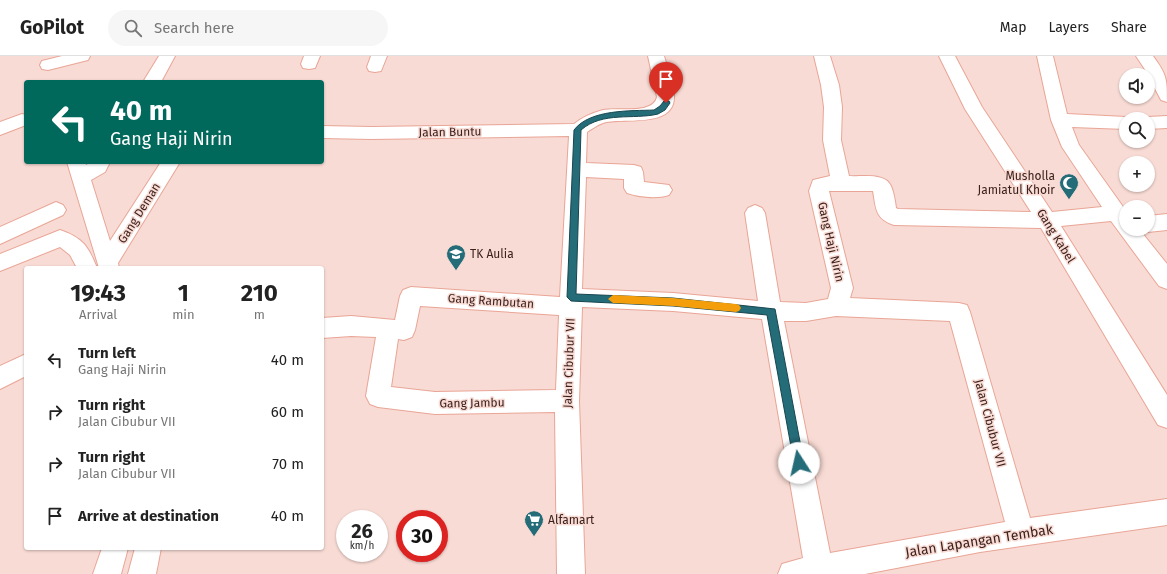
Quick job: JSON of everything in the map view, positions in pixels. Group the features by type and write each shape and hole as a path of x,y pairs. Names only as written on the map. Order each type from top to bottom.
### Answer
{"street":[{"path":"52,80 46,61 82,56"},
{"path":"153,80 167,56"},
{"path":"578,130 586,122 594,119 606,116 656,112 663,108 666,103 666,97 656,56"},
{"path":"822,56 831,93 833,107 832,140 841,184"},
{"name":"Gang Kabel","path":"947,56 974,109 1047,220 1167,416"},
{"path":"1045,56 1060,120 1071,147 1119,217"},
{"path":"1144,56 1152,67 1167,96"},
{"path":"0,129 22,120"},
{"path":"1060,120 1119,123"},
{"path":"1155,123 1167,122"},
{"name":"Jalan Buntu","path":"324,132 370,133 578,130"},
{"name":"Jalan Cibubur VII","path":"571,574 567,401 578,130"},
{"path":"100,164 98,167 78,169 108,266"},
{"name":"Gang Deman","path":"108,266 170,164"},
{"path":"577,170 634,172 634,188 662,190"},
{"name":"Gang Haji Nirin","path":"836,307 842,288 819,191 820,185 826,182 880,185 887,212 894,217 1047,220"},
{"path":"0,236 56,210"},
{"path":"755,212 771,312 819,569"},
{"path":"1047,220 1119,224"},
{"path":"1155,223 1167,222"},
{"path":"1133,236 1167,280"},
{"path":"0,263 60,238 73,243 80,252 86,266"},
{"name":"Gang Rambutan","path":"388,329 404,330 411,296 571,302"},
{"path":"571,302 673,302 771,312 806,312 836,307"},
{"name":"Jalan Cibubur VII","path":"836,307 959,312 1021,533"},
{"path":"324,328 351,326 388,329"},
{"name":"Gang Jambu","path":"388,329 378,396 435,403 567,401"},
{"path":"0,378 24,365"},
{"name":"Jalan Lapangan Tembak","path":"792,574 980,539 1167,512"},
{"path":"107,574 114,550"},
{"path":"142,574 148,550"}],"slow traffic":[{"path":"613,299 673,302 736,308"}],"place":[{"name":"Musholla Jamiatul Khoir","path":"1069,200"},
{"name":"TK Aulia","path":"456,271"},
{"name":"Alfamart","path":"534,537"}],"route":[{"path":"666,103 663,108 656,112 606,116 594,119 586,122 578,130 571,297 673,302 771,312 799,463"}]}
